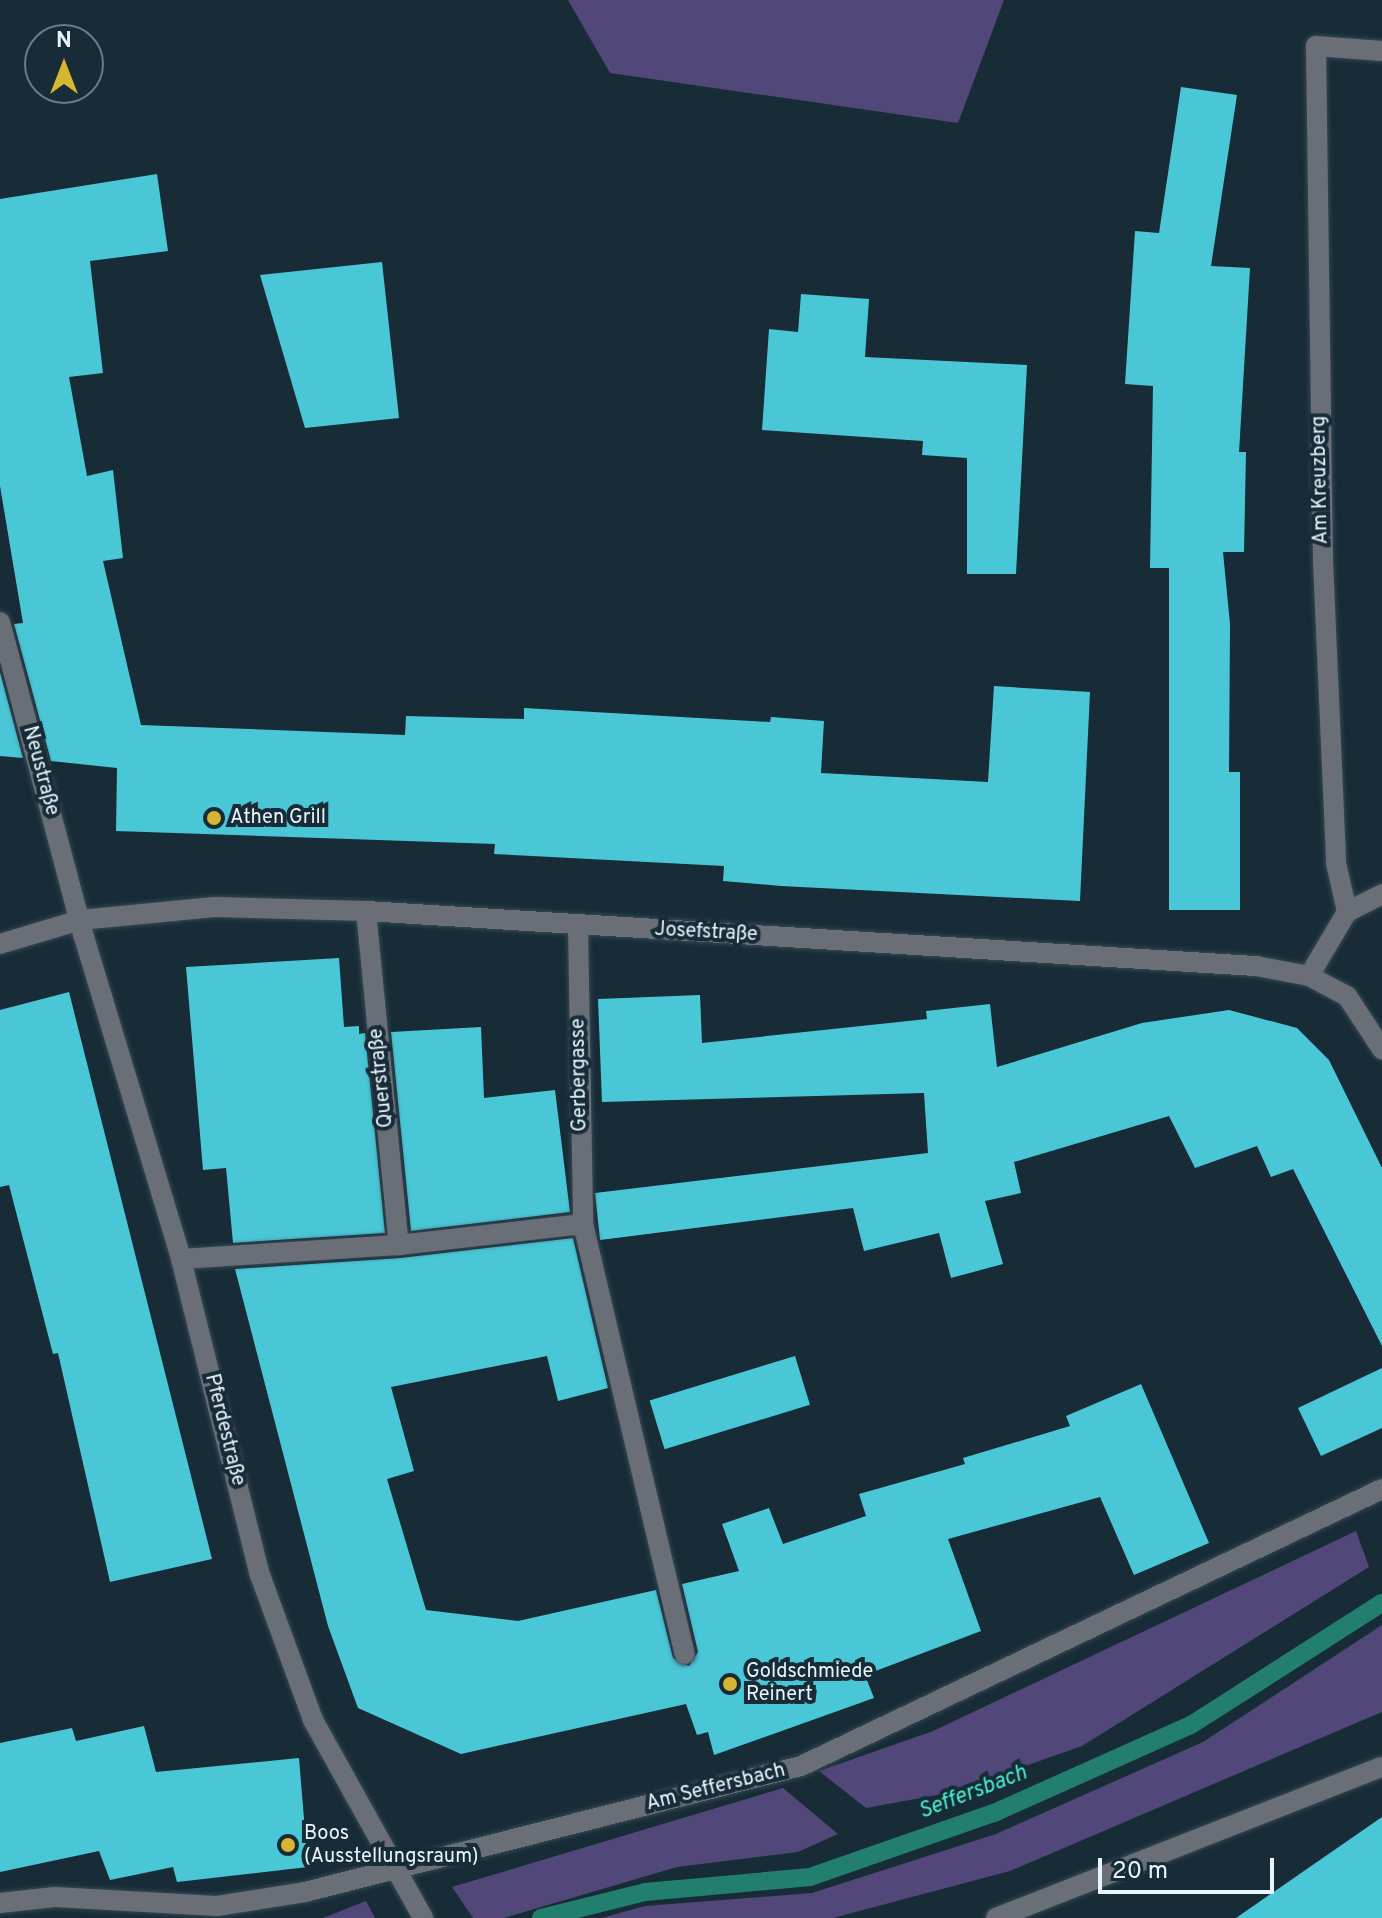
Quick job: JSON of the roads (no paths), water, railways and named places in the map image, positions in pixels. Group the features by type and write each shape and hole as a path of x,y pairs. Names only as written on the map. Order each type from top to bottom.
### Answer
{"street":[{"name":"Am Kreuzberg","path":"1347,912 1336,863 1323,561 1316,46 1382,51"},
{"name":"Neustraße","path":"0,622 82,929"},
{"path":"1309,976 1347,912 1382,894"},
{"name":"Josefstraße","path":"0,944 214,907 366,911 1256,966 1309,976 1347,996 1382,1049"},
{"name":"Querstraße","path":"366,911 399,1245"},
{"name":"Gerbergasse","path":"578,926 583,1224 685,1654"},
{"name":"Pferdestraße","path":"82,929 181,1259 260,1575 313,1720 394,1873 421,1915"},
{"path":"181,1259 399,1245 583,1224"},
{"name":"Am Seffersbach","path":"0,1903 55,1897 217,1906 394,1873 801,1766 1382,1489"},
{"path":"996,1918 1034,1911 1382,1767"}],"waterway":[{"name":"Seffersbach","path":"541,1918 645,1892 810,1877 994,1813 1191,1725 1382,1603"}],"place":[{"name":"Athen Grill","path":"214,818"},
{"name":"Goldschmiede Reinert","path":"730,1684"},
{"name":"Boos (Ausstellungsraum)","path":"288,1845"}]}
